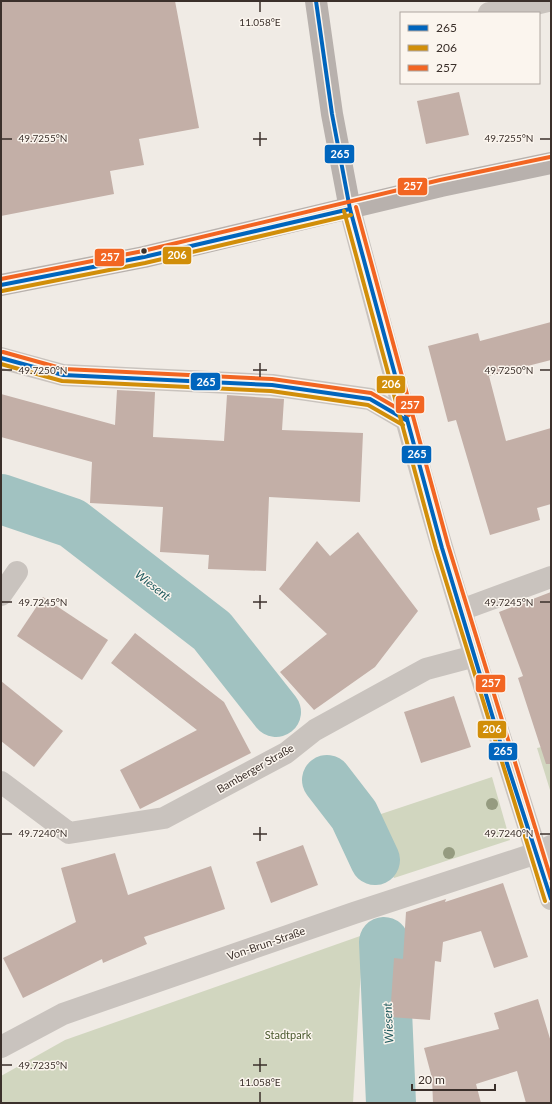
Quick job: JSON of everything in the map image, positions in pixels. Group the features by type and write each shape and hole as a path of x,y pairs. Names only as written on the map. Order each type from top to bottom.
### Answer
{"main road":[{"path":"316,1 332,114 350,209"},
{"path":"1,285 144,257 551,163"}],"street":[{"path":"495,12 548,1"},
{"path":"350,209 406,420 502,748 544,850 551,899"},
{"path":"1,358 63,374 272,385 370,399 406,420"},
{"path":"1,596 17,572"},
{"path":"461,610 551,578"},
{"name":"Bamberger Straße","path":"1,782 69,833 164,818 286,753 315,730 426,669 475,656"},
{"name":"Von-Brun-Straße","path":"1,1047 63,1014 354,912 544,850"}],"green space":[{"path":"551,745 551,790 550,790 537,748"},
{"path":"492,777 510,840 394,878 372,817"},
{"name":"Stadtpark","path":"363,935 353,1103 1,1103 1,1076 65,1040"}],"building":[{"path":"1,1 175,1 199,128 139,139 144,165 110,171 114,194 1,216"},
{"path":"459,92 469,135 426,144 417,101"},
{"path":"551,322 551,360 489,376 506,441 551,428 551,504 537,508 540,520 490,535 456,420 448,422 428,346 478,333 480,341"},
{"path":"117,390 155,392 153,437 224,441 227,395 284,399 282,430 363,433 360,502 269,497 266,571 208,569 209,555 160,552 163,507 90,503 92,462 1,437 1,394 115,425"},
{"path":"358,532 418,611 375,667 314,710 280,672 327,634 279,589 317,541 330,556"},
{"path":"551,592 551,764 546,764 518,678 523,676 499,612"},
{"path":"43,597 108,640 82,680 17,636"},
{"path":"135,633 224,702 251,753 140,809 120,770 197,730 111,663"},
{"path":"1,681 63,731 34,767 1,741"},
{"path":"454,696 471,747 421,763 404,712"},
{"path":"303,845 318,885 271,903 256,862"},
{"path":"115,853 128,895 211,866 225,909 144,937 147,944 103,963 102,959 23,998 3,958 76,922 61,868"},
{"path":"503,883 528,957 494,968 481,931 443,942 441,962 435,961 430,1020 390,1017 394,958 403,959 406,912 446,899 445,902"},
{"path":"538,999 551,1042 551,1103 526,1103 517,1071 476,1084 481,1103 433,1103 432,1078 424,1048 499,1029 494,1013"}],"waterway":[{"name":"Wiesent","path":"1,499 72,523 212,631 276,712"},
{"name":"Wiesent","path":"327,780 354,815 375,860"},
{"name":"Wiesent","path":"384,942 391,1103"}],"transit line":[{"name":"265","path":"316,1 332,114 350,209 442,548 502,748 551,899"},
{"name":"257","path":"1,279 143,251 440,180 550,157"},
{"name":"257","path":"356,207 448,545 551,879"},
{"name":"265","path":"1,285 144,257 350,209"},
{"name":"206","path":"344,211 436,549 545,901"},
{"name":"206","path":"2,291 145,263 351,215"},
{"name":"257","path":"3,352 64,369 272,379 371,393 409,415"},
{"name":"265","path":"1,358 63,375 272,385 370,399 406,420"},
{"name":"206","path":"1,364 62,381 271,391 368,405 403,425"}]}
